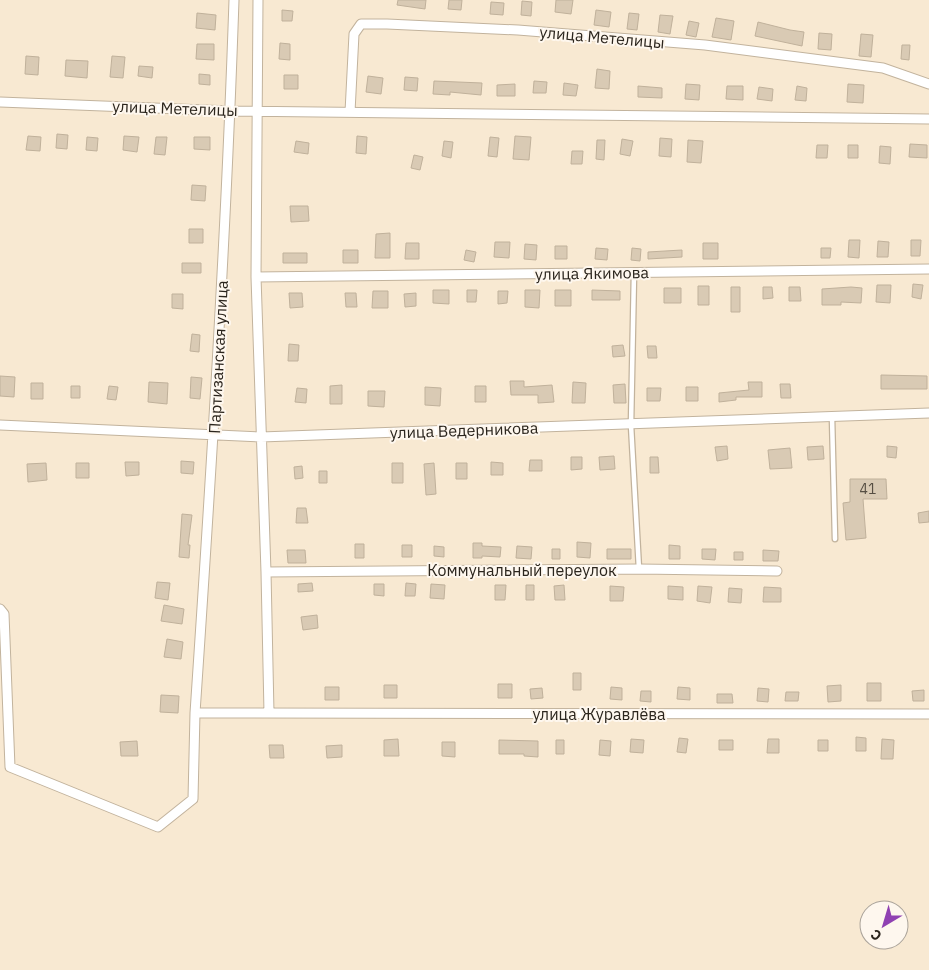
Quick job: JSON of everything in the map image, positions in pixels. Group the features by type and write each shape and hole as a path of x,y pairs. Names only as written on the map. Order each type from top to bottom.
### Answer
{"street":[{"name":"Партизанская улица","path":"0,609 4,614 10,767 158,827 193,799 195,714 214,435 231,111 234,0"},
{"name":"Партизанская улица","path":"258,0 256,277 269,714"},
{"name":"улица Метелицы","path":"350,112 354,34 361,24 518,30 706,45 883,68 929,84"},
{"name":"улица Метелицы","path":"0,102 231,111 929,119"},
{"name":"улица Якимова","path":"256,277 929,269"},
{"name":"улица Ведерникова","path":"0,425 261,437 929,413"},
{"name":"Коммунальный переулок","path":"266,572 639,569 777,571"},
{"name":"улица Журавлёва","path":"195,714 929,714"}],"lane":[{"path":"634,273 631,424 639,569"},
{"path":"832,417 835,539"}],"building":[{"path":"398,0 426,0 425,9 397,5"},
{"path":"449,0 462,0 461,10 448,9"},
{"path":"556,0 573,0 571,14 555,12"},
{"path":"522,1 532,2 531,16 521,15"},
{"path":"491,2 504,3 503,15 490,14"},
{"path":"282,10 293,11 292,21 282,21"},
{"path":"596,10 611,12 609,27 594,25"},
{"path":"197,13 216,15 215,30 196,28"},
{"path":"629,13 639,14 637,30 627,29"},
{"path":"660,15 673,16 670,34 658,32"},
{"path":"716,18 734,21 731,40 712,37"},
{"path":"689,21 699,23 696,37 686,35"},
{"path":"758,22 804,32 802,46 755,36"},
{"path":"819,33 832,34 831,50 818,49"},
{"path":"861,34 873,35 871,57 859,56"},
{"path":"280,43 290,44 290,60 279,59"},
{"path":"197,44 214,44 214,60 196,59"},
{"path":"902,45 910,45 909,60 901,59"},
{"path":"26,56 39,57 38,75 25,74"},
{"path":"112,56 125,57 123,78 110,77"},
{"path":"66,60 88,61 87,78 65,76"},
{"path":"139,66 153,67 152,78 138,76"},
{"path":"597,69 610,71 609,89 595,88"},
{"path":"199,74 210,75 210,85 199,84"},
{"path":"284,75 298,75 298,89 284,89"},
{"path":"368,76 383,78 381,94 366,92"},
{"path":"405,77 418,78 417,91 404,90"},
{"path":"434,81 482,83 481,95 450,92 450,95 433,94"},
{"path":"534,81 547,82 546,93 533,93"},
{"path":"564,83 578,85 576,96 563,95"},
{"path":"515,84 515,96 497,96 497,85"},
{"path":"686,84 700,85 699,100 685,99"},
{"path":"848,84 864,85 863,103 847,102"},
{"path":"638,86 662,88 662,98 638,97"},
{"path":"727,86 743,86 743,100 726,99"},
{"path":"797,86 807,88 806,101 795,100"},
{"path":"759,87 773,89 772,101 757,99"},
{"path":"57,134 68,135 67,149 56,148"},
{"path":"28,136 41,137 40,151 26,150"},
{"path":"124,136 139,137 137,152 123,150"},
{"path":"357,136 367,137 366,154 356,153"},
{"path":"515,136 531,137 529,160 513,159"},
{"path":"87,137 98,138 97,151 86,150"},
{"path":"156,137 167,137 165,155 154,154"},
{"path":"194,137 210,137 210,150 194,149"},
{"path":"490,137 499,138 497,157 488,156"},
{"path":"660,138 672,139 671,157 659,156"},
{"path":"622,139 633,141 630,156 620,154"},
{"path":"597,140 605,140 604,160 596,159"},
{"path":"688,140 703,141 701,163 687,162"},
{"path":"296,141 309,143 308,154 294,152"},
{"path":"444,141 453,142 451,158 442,156"},
{"path":"910,144 927,145 927,158 909,157"},
{"path":"817,145 828,145 827,158 816,158"},
{"path":"848,145 858,145 858,158 848,158"},
{"path":"880,146 891,147 890,164 879,163"},
{"path":"572,151 583,151 582,164 571,164"},
{"path":"414,155 423,157 420,170 411,168"},
{"path":"192,185 206,186 205,201 191,200"},
{"path":"290,206 308,206 309,221 291,222"},
{"path":"189,229 203,229 203,243 189,243"},
{"path":"390,233 390,258 375,258 376,234"},
{"path":"849,240 860,240 859,258 848,257"},
{"path":"911,240 921,240 920,256 911,256"},
{"path":"878,241 889,242 888,257 877,257"},
{"path":"495,242 510,242 509,258 494,257"},
{"path":"406,243 419,243 419,259 405,259"},
{"path":"703,243 718,243 718,259 703,259"},
{"path":"525,244 537,245 536,260 524,259"},
{"path":"555,246 567,246 567,259 555,259"},
{"path":"596,248 608,249 607,260 595,259"},
{"path":"632,248 641,249 640,261 631,260"},
{"path":"821,248 831,248 830,258 821,258"},
{"path":"343,250 358,250 358,263 343,263"},
{"path":"466,250 476,252 474,262 464,260"},
{"path":"682,250 682,257 648,259 648,252"},
{"path":"283,253 307,253 307,263 283,263"},
{"path":"182,263 201,263 201,273 182,273"},
{"path":"913,284 923,285 921,299 912,297"},
{"path":"877,285 891,285 890,303 876,302"},
{"path":"698,286 709,286 709,305 698,305"},
{"path":"731,287 740,287 740,312 731,312"},
{"path":"763,287 772,287 773,298 763,299"},
{"path":"789,287 800,287 801,301 789,301"},
{"path":"664,288 681,288 681,303 664,303"},
{"path":"862,288 861,303 841,302 841,305 822,305 822,289"},
{"path":"433,290 449,290 449,304 433,303"},
{"path":"467,290 477,290 476,302 467,302"},
{"path":"525,290 540,290 539,308 525,307"},
{"path":"555,290 571,290 571,306 555,306"},
{"path":"592,290 620,291 620,300 592,300"},
{"path":"373,291 388,291 388,308 372,308"},
{"path":"498,291 508,291 507,303 498,304"},
{"path":"289,293 302,293 303,307 290,308"},
{"path":"345,293 356,293 357,307 346,307"},
{"path":"416,293 416,306 405,307 404,294"},
{"path":"172,294 183,294 183,309 172,308"},
{"path":"192,334 200,335 199,352 190,351"},
{"path":"289,344 299,345 298,361 288,361"},
{"path":"623,345 625,356 613,357 612,346"},
{"path":"647,346 656,346 657,358 648,358"},
{"path":"881,375 927,376 927,389 881,389"},
{"path":"0,376 15,377 14,397 0,396"},
{"path":"191,377 202,378 200,399 190,398"},
{"path":"510,381 524,381 524,387 552,385 554,402 538,403 538,395 511,395"},
{"path":"149,382 168,383 167,404 148,402"},
{"path":"573,382 586,383 585,403 572,403"},
{"path":"748,382 762,382 762,397 736,397 736,400 719,402 719,393 749,390"},
{"path":"31,383 43,383 43,399 31,399"},
{"path":"625,384 626,403 614,403 613,385"},
{"path":"780,384 790,384 791,398 781,398"},
{"path":"342,385 342,404 330,404 330,386"},
{"path":"71,386 80,386 80,398 71,398"},
{"path":"109,386 118,387 116,400 107,399"},
{"path":"475,386 486,386 486,402 475,402"},
{"path":"425,387 441,388 440,406 425,405"},
{"path":"686,387 698,387 698,401 686,401"},
{"path":"297,388 307,389 306,403 295,402"},
{"path":"647,388 661,388 660,401 647,401"},
{"path":"368,391 385,391 384,407 368,406"},
{"path":"727,446 728,459 717,461 715,447"},
{"path":"823,446 824,459 808,460 807,447"},
{"path":"887,446 897,447 896,458 887,457"},
{"path":"790,448 792,468 770,469 768,450"},
{"path":"614,456 615,469 600,470 599,457"},
{"path":"571,457 582,457 582,469 571,470"},
{"path":"650,457 658,457 659,473 650,473"},
{"path":"530,460 542,460 542,471 529,471"},
{"path":"181,461 194,462 193,474 181,473"},
{"path":"125,462 139,462 139,475 126,476"},
{"path":"491,462 503,463 503,475 491,475"},
{"path":"46,463 47,480 28,482 27,464"},
{"path":"76,463 89,463 89,478 76,478"},
{"path":"392,463 403,463 403,483 392,483"},
{"path":"434,463 436,494 426,495 424,464"},
{"path":"456,463 467,463 467,479 456,479"},
{"path":"302,466 303,478 295,479 294,467"},
{"path":"319,471 327,471 327,483 319,483"},
{"path":"850,479 886,479 887,499 863,499 866,538 846,540 843,503 850,502"},
{"path":"297,508 306,508 308,523 296,523"},
{"path":"929,511 929,522 919,523 918,513"},
{"path":"182,514 192,515 188,545 190,545 189,558 179,557"},
{"path":"577,542 591,543 590,558 577,557"},
{"path":"473,543 482,543 482,546 501,547 500,557 482,556 482,558 473,558"},
{"path":"355,544 364,544 364,558 355,558"},
{"path":"402,545 412,545 412,557 402,557"},
{"path":"669,545 680,546 680,559 669,559"},
{"path":"434,546 444,547 444,557 434,556"},
{"path":"517,546 532,547 531,559 516,558"},
{"path":"552,549 560,549 560,559 552,559"},
{"path":"607,549 631,549 631,559 607,559"},
{"path":"702,549 716,549 715,560 702,559"},
{"path":"287,550 305,550 306,563 288,563"},
{"path":"763,550 779,551 778,561 763,561"},
{"path":"734,552 743,552 743,560 734,560"},
{"path":"157,582 170,583 168,600 155,598"},
{"path":"312,583 313,591 298,592 298,584"},
{"path":"406,583 416,584 415,596 405,596"},
{"path":"374,584 384,584 384,596 374,595"},
{"path":"431,584 445,585 444,599 430,598"},
{"path":"495,585 506,585 505,600 495,600"},
{"path":"526,585 534,585 534,600 526,600"},
{"path":"564,585 565,600 555,600 554,586"},
{"path":"610,586 624,587 623,601 610,601"},
{"path":"668,586 683,587 683,600 668,599"},
{"path":"698,586 712,587 710,603 697,601"},
{"path":"764,587 781,588 781,602 763,602"},
{"path":"729,588 742,589 741,603 728,602"},
{"path":"164,605 184,609 182,624 161,621"},
{"path":"317,615 318,628 303,630 301,617"},
{"path":"167,639 183,642 181,659 164,657"},
{"path":"573,673 581,673 581,690 573,690"},
{"path":"867,683 881,683 881,701 867,701"},
{"path":"498,684 512,684 512,698 498,698"},
{"path":"384,685 397,685 397,698 384,698"},
{"path":"841,685 841,701 828,702 827,686"},
{"path":"325,687 339,687 339,700 325,700"},
{"path":"611,687 622,688 622,700 610,699"},
{"path":"678,687 690,688 690,700 677,699"},
{"path":"542,688 543,698 531,699 530,689"},
{"path":"758,688 769,689 768,702 757,701"},
{"path":"924,690 924,701 913,701 912,691"},
{"path":"641,691 651,691 651,702 640,701"},
{"path":"786,692 799,692 798,701 785,701"},
{"path":"717,694 732,694 733,703 717,703"},
{"path":"161,695 179,696 178,713 160,712"},
{"path":"856,737 866,738 866,751 856,751"},
{"path":"679,738 688,739 686,753 677,752"},
{"path":"398,739 399,756 384,756 384,740"},
{"path":"631,739 644,740 643,753 630,752"},
{"path":"768,739 779,739 779,753 767,753"},
{"path":"882,739 894,740 893,759 881,759"},
{"path":"499,740 538,741 538,757 524,756 524,754 499,754"},
{"path":"556,740 564,740 564,754 556,754"},
{"path":"600,740 611,741 610,756 599,755"},
{"path":"719,740 733,740 733,750 719,750"},
{"path":"818,740 828,740 828,751 818,751"},
{"path":"137,741 138,756 121,756 120,742"},
{"path":"442,742 455,742 455,757 442,756"},
{"path":"269,745 283,745 284,758 270,758"},
{"path":"342,745 342,757 327,758 326,746"}]}
